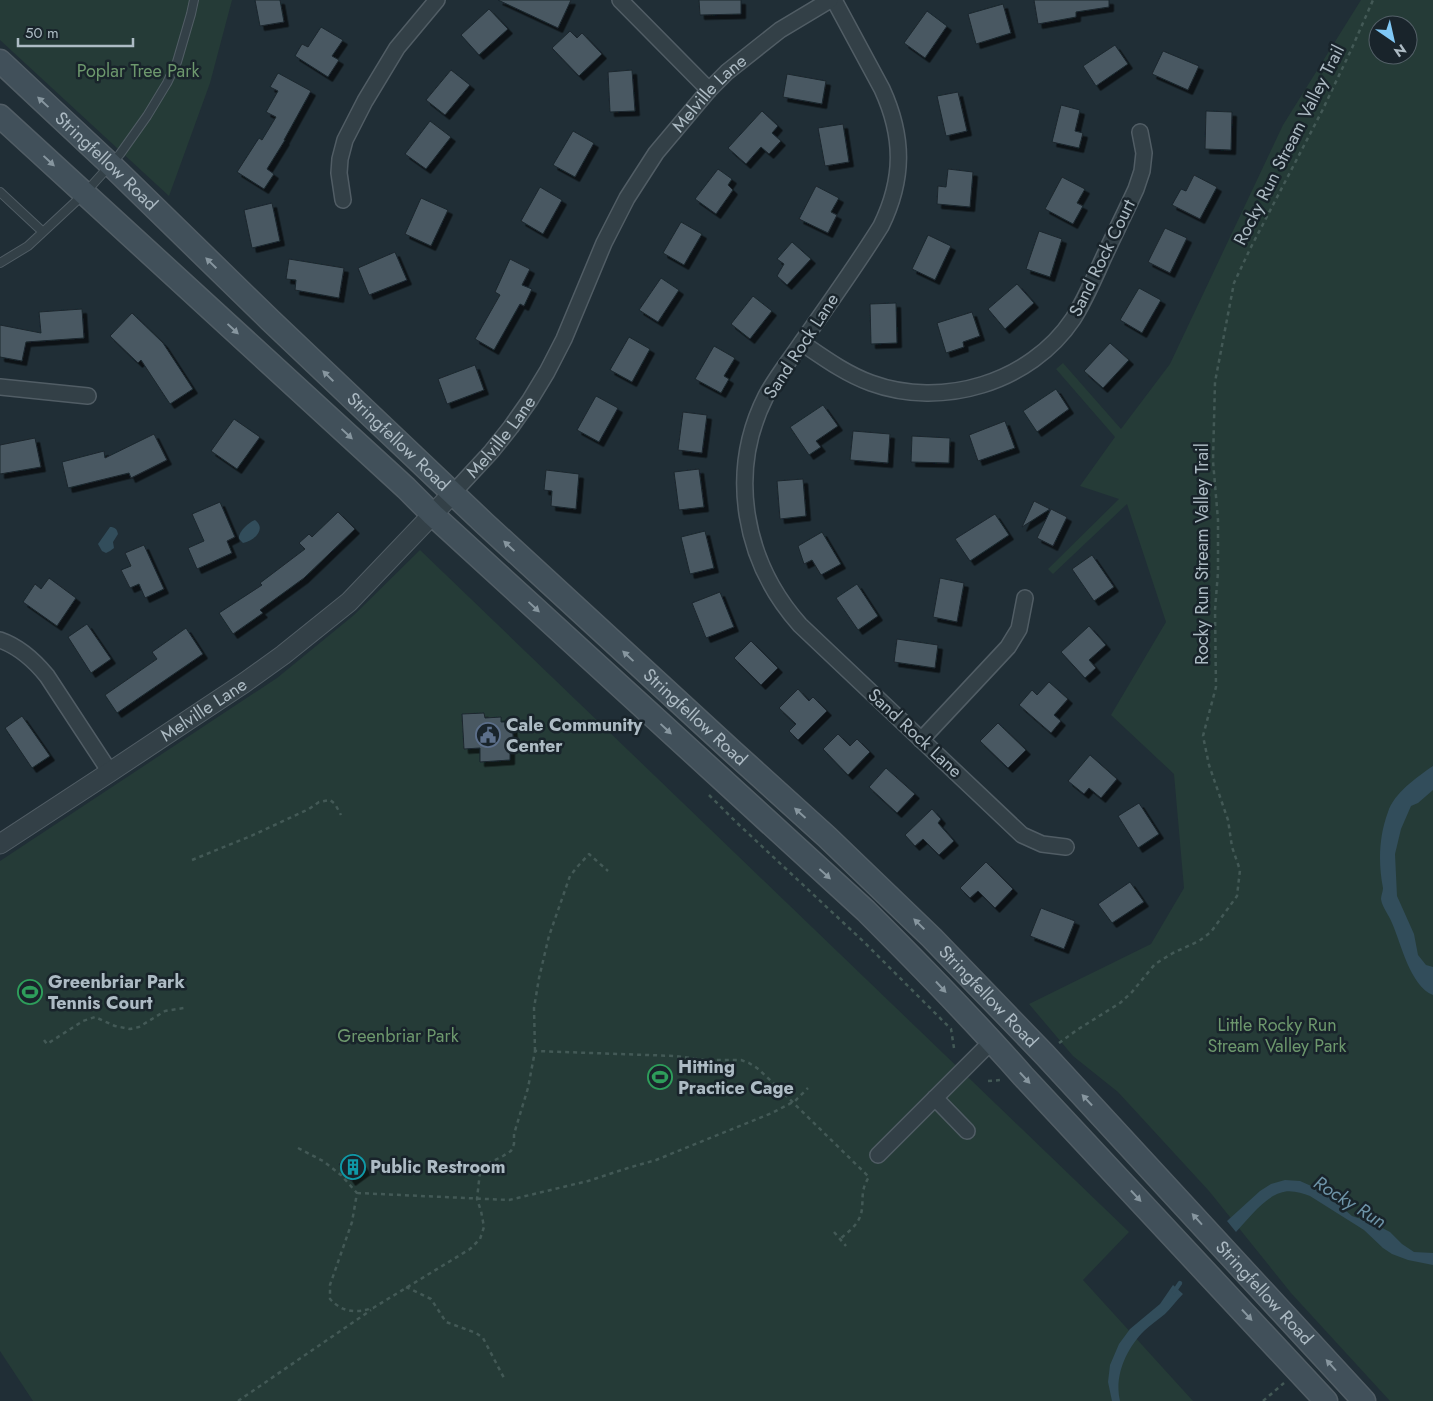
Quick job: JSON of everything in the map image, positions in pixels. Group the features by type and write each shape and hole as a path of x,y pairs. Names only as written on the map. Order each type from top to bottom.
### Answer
{"main road":[{"name":"Stringfellow Road","path":"0,61 111,165 453,494 827,837 932,938 1046,1055 1364,1401"},
{"name":"Stringfellow Road","path":"0,116 866,911 914,958 992,1041 1326,1401"}],"street":[{"path":"343,200 339,173 340,159 345,140 365,100 397,48 437,0"},
{"path":"620,0 708,90"},
{"name":"Melville Lane","path":"0,844 244,683 317,629 349,602 491,452 530,400 564,339 604,243 627,198 656,153 708,90 727,72 780,30 830,0"},
{"name":"Sand Rock Lane","path":"834,0 889,104 897,136 899,152 898,169 892,198 881,226 774,382 753,429 746,464 746,502 752,540 767,578 792,617 1022,835 1042,844 1066,847"},
{"name":"Sand Rock Court","path":"802,343 855,377 883,387 910,393 940,394 967,390 983,386 1023,367 1058,337 1072,320 1085,299 1136,189 1142,171 1144,153 1140,132"},
{"path":"0,387 88,396"},
{"path":"921,740 1008,647 1019,629 1026,598"},
{"path":"0,640 16,648 36,662 110,772"},
{"path":"878,1155 992,1041"},
{"path":"935,1098 966,1131"}],"lane":[{"path":"0,263 28,246 85,194 111,165 147,116 167,83 176,62 194,0"},
{"path":"0,192 43,232"}],"path":[{"name":"Rocky Run Stream Valley Trail","path":"1056,1045 1120,1003 1132,992 1155,964 1199,941 1211,932 1237,896 1240,870 1232,847 1228,820 1210,765 1203,736 1216,687 1215,610 1218,572 1218,520 1213,461 1215,382 1234,283 1322,111 1373,0"},
{"path":"708,794 865,943 951,1029 954,1048"},
{"path":"192,860 252,836 320,802 330,800 341,815"},
{"path":"238,1401 373,1308 470,1249 480,1239 484,1227 477,1199 480,1172 487,1164 511,1151 514,1144 514,1134 528,1088 535,1051 534,1008 549,936 570,876 589,854 608,872"},
{"path":"44,1040 47,1044 83,1021 95,1017 115,1026 130,1029 139,1027 165,1011 184,1008"},
{"path":"535,1051 675,1056 705,1060 740,1060 757,1068 794,1101 869,1177 864,1185 860,1217 854,1226 840,1239"},
{"path":"298,1148 323,1161 341,1175 357,1193 509,1200 588,1181 656,1160 772,1113 794,1101 808,1088"},
{"path":"357,1193 352,1222 330,1286 330,1300 337,1307 353,1311 363,1312 373,1308"},
{"path":"834,1232 846,1246"},
{"path":"406,1287 431,1299 446,1322 476,1333 482,1338 504,1378"},
{"path":"1263,1401 1286,1382"}],"green space":[{"name":"Poplar Tree Park","path":"0,0 232,0 210,83 169,196 0,40"},
{"name":"Little Rocky Run Stream Valley Park","path":"1361,0 1433,0 1433,1401 1390,1401 1291,1293 1209,1191 1118,1092 1073,1056 1029,1004 1151,944 1184,888 1174,774 1111,715 1166,622 1127,504 1053,574 1048,569 1119,499 1080,486 1115,437 1056,369 1063,363 1121,429 1170,364 1283,125"},
{"name":"Greenbriar Park","path":"420,550 1129,1232 1083,1280 1193,1401 33,1401 0,1351 0,861 277,678 354,615"}],"water":[{"path":"255,520 260,527 258,534 251,540 243,543 239,539 240,533"},
{"path":"110,527 113,527 118,534 113,542 114,548 106,553 102,551 98,544"},
{"path":"1433,766 1433,790 1418,803 1411,806 1401,829 1395,854 1397,896 1414,934 1418,955 1426,965 1433,967 1433,995 1418,983 1412,974 1391,920 1383,905 1381,899 1383,888 1380,859 1383,830 1391,805 1407,786"},
{"path":"1285,1180 1300,1181 1327,1193 1352,1216 1365,1219 1390,1232 1402,1244 1414,1252 1433,1253 1433,1265 1408,1260 1392,1254 1364,1230 1310,1196 1295,1192 1284,1192 1268,1199 1236,1232 1227,1221 1260,1191 1271,1184"},
{"path":"1173,1285 1183,1294 1165,1314 1144,1331 1132,1346 1120,1373 1120,1401 1112,1401 1108,1382 1110,1365 1119,1344 1130,1329 1160,1304"}],"building":[{"path":"255,0 280,0 284,22 260,26"},
{"path":"498,0 571,0 558,28"},
{"path":"699,0 741,0 741,14 700,15"},
{"path":"1034,0 1109,0 1109,7 1076,12 1076,17 1038,24"},
{"path":"1003,4 1011,33 976,44 968,14"},
{"path":"489,9 508,29 479,55 461,35"},
{"path":"927,11 947,26 925,58 904,43"},
{"path":"321,27 343,40 332,56 339,60 328,77 295,56 302,44 308,47"},
{"path":"570,31 577,38 582,33 602,54 579,76 552,48"},
{"path":"1115,45 1128,64 1096,86 1083,66"},
{"path":"1163,51 1199,66 1188,90 1152,74"},
{"path":"451,70 470,85 445,115 426,100"},
{"path":"632,70 635,111 610,112 608,72"},
{"path":"278,73 311,91 267,169 274,174 264,189 237,172 259,138 262,140 276,117 266,112 278,91 270,87"},
{"path":"787,74 826,81 822,104 783,97"},
{"path":"958,92 967,131 946,136 937,96"},
{"path":"1061,105 1080,110 1075,131 1083,133 1079,148 1052,142"},
{"path":"762,111 778,126 772,133 781,141 769,154 761,147 746,164 728,148"},
{"path":"1206,111 1232,112 1231,150 1205,149"},
{"path":"430,121 451,137 426,169 405,154"},
{"path":"843,124 849,162 825,166 818,128"},
{"path":"573,131 594,143 575,177 553,165"},
{"path":"718,169 732,179 728,185 733,190 716,214 695,199"},
{"path":"948,169 973,172 970,207 937,204 938,186 946,187"},
{"path":"1194,175 1217,187 1200,219 1172,205 1181,189 1186,191"},
{"path":"1062,177 1085,189 1077,203 1083,206 1073,224 1045,209"},
{"path":"816,186 839,198 831,212 837,215 828,233 799,219"},
{"path":"540,187 562,200 543,234 521,221"},
{"path":"421,198 448,210 431,246 405,234"},
{"path":"272,203 280,241 252,248 244,210"},
{"path":"681,222 702,234 684,265 663,253"},
{"path":"1165,228 1187,238 1170,273 1148,262"},
{"path":"1039,231 1062,239 1050,277 1026,269"},
{"path":"928,235 951,246 935,280 912,269"},
{"path":"792,242 811,259 787,285 777,276 784,264 777,259"},
{"path":"395,252 407,280 369,295 358,268"},
{"path":"289,259 344,268 339,298 295,290 296,280 286,279"},
{"path":"510,259 530,269 522,285 532,289 524,306 520,304 494,350 475,339 500,295 495,292"},
{"path":"661,278 679,290 658,322 639,310"},
{"path":"1017,284 1034,303 1005,329 988,309"},
{"path":"1139,288 1161,300 1142,333 1120,320"},
{"path":"753,296 772,311 750,339 731,324"},
{"path":"896,303 897,343 871,344 870,304"},
{"path":"82,309 84,338 26,342 22,361 0,357 0,325 41,333 39,312"},
{"path":"972,312 980,336 963,342 964,347 946,353 937,323"},
{"path":"132,313 163,343 193,389 170,404 141,360 138,363 110,336"},
{"path":"629,337 650,349 632,382 610,370"},
{"path":"1110,343 1129,360 1103,388 1084,371"},
{"path":"714,346 735,358 724,376 729,379 721,393 695,379"},
{"path":"475,365 484,390 447,404 438,379"},
{"path":"1056,389 1069,409 1037,432 1023,411"},
{"path":"596,396 618,408 599,442 577,430"},
{"path":"823,405 838,426 816,441 821,447 809,455 790,427"},
{"path":"683,412 707,415 702,453 678,450"},
{"path":"234,419 260,437 237,469 211,451"},
{"path":"1005,421 1015,448 978,461 969,435"},
{"path":"853,431 890,434 888,463 850,460"},
{"path":"154,434 167,460 131,478 129,473 68,488 62,462 104,451 105,458"},
{"path":"912,436 950,438 949,463 911,462"},
{"path":"35,438 41,467 0,474 0,445"},
{"path":"699,469 704,507 679,510 674,472"},
{"path":"546,470 579,474 576,509 551,506 552,491 544,490"},
{"path":"803,479 806,516 780,519 777,481"},
{"path":"1034,501 1050,509 1022,527"},
{"path":"220,502 235,537 227,541 232,553 197,569 188,548 204,541 192,514"},
{"path":"1051,509 1067,517 1053,546 1037,538"},
{"path":"338,512 355,529 304,578 260,610 263,613 233,634 219,613 262,585 260,583 305,549 299,543 309,534 312,537"},
{"path":"995,514 1009,535 970,561 955,539"},
{"path":"705,531 714,568 690,574 681,537"},
{"path":"822,532 841,564 821,575 812,560 804,564 798,546"},
{"path":"144,545 164,589 145,598 139,584 130,588 121,570 131,566 125,553"},
{"path":"1092,555 1114,587 1094,601 1072,569"},
{"path":"49,578 76,598 57,626 23,602 35,584 41,589"},
{"path":"940,578 964,583 957,622 933,617"},
{"path":"857,584 878,616 858,630 836,598"},
{"path":"720,592 734,627 706,638 692,603"},
{"path":"87,624 111,659 91,673 68,637"},
{"path":"1089,626 1106,645 1089,660 1096,668 1085,678 1061,652"},
{"path":"186,628 203,654 117,713 105,695 157,659 152,652"},
{"path":"897,639 938,645 935,668 894,662"},
{"path":"751,641 778,668 761,685 734,658"},
{"path":"1049,682 1068,699 1054,715 1061,721 1051,733 1019,705 1032,690 1037,695"},
{"path":"798,689 809,701 813,697 827,711 798,740 789,731 796,724 779,708"},
{"name":"Cale Community Center","path":"484,713 485,718 501,717 501,722 512,722 514,748 510,748 510,760 480,762 480,748 464,749 462,714"},
{"path":"22,716 50,756 32,768 5,728"},
{"path":"998,723 1026,750 1008,768 980,741"},
{"path":"838,734 850,746 857,739 870,752 848,775 823,749"},
{"path":"1090,755 1117,779 1101,798 1089,788 1084,794 1068,781"},
{"path":"886,768 915,794 897,813 869,787"},
{"path":"1139,803 1159,834 1138,848 1118,816"},
{"path":"932,809 941,819 938,823 954,841 939,855 923,839 915,846 905,835"},
{"path":"986,862 1013,889 995,908 978,891 970,898 960,888"},
{"path":"1130,882 1144,902 1112,923 1098,904"},
{"path":"1041,908 1075,921 1064,949 1030,936"},
{"name":"Public Restroom","path":"355,1153 366,1170 351,1181 339,1164"}],"waterway":[{"name":"Rocky Run","path":"1174,1292 1180,1283"}],"place":[{"name":"Cale Community Center","path":"488,735"},
{"name":"Greenbriar Park Tennis Court","path":"30,992"},
{"name":"Hitting Practice Cage","path":"660,1077"},
{"name":"Public Restroom","path":"353,1167"}]}
